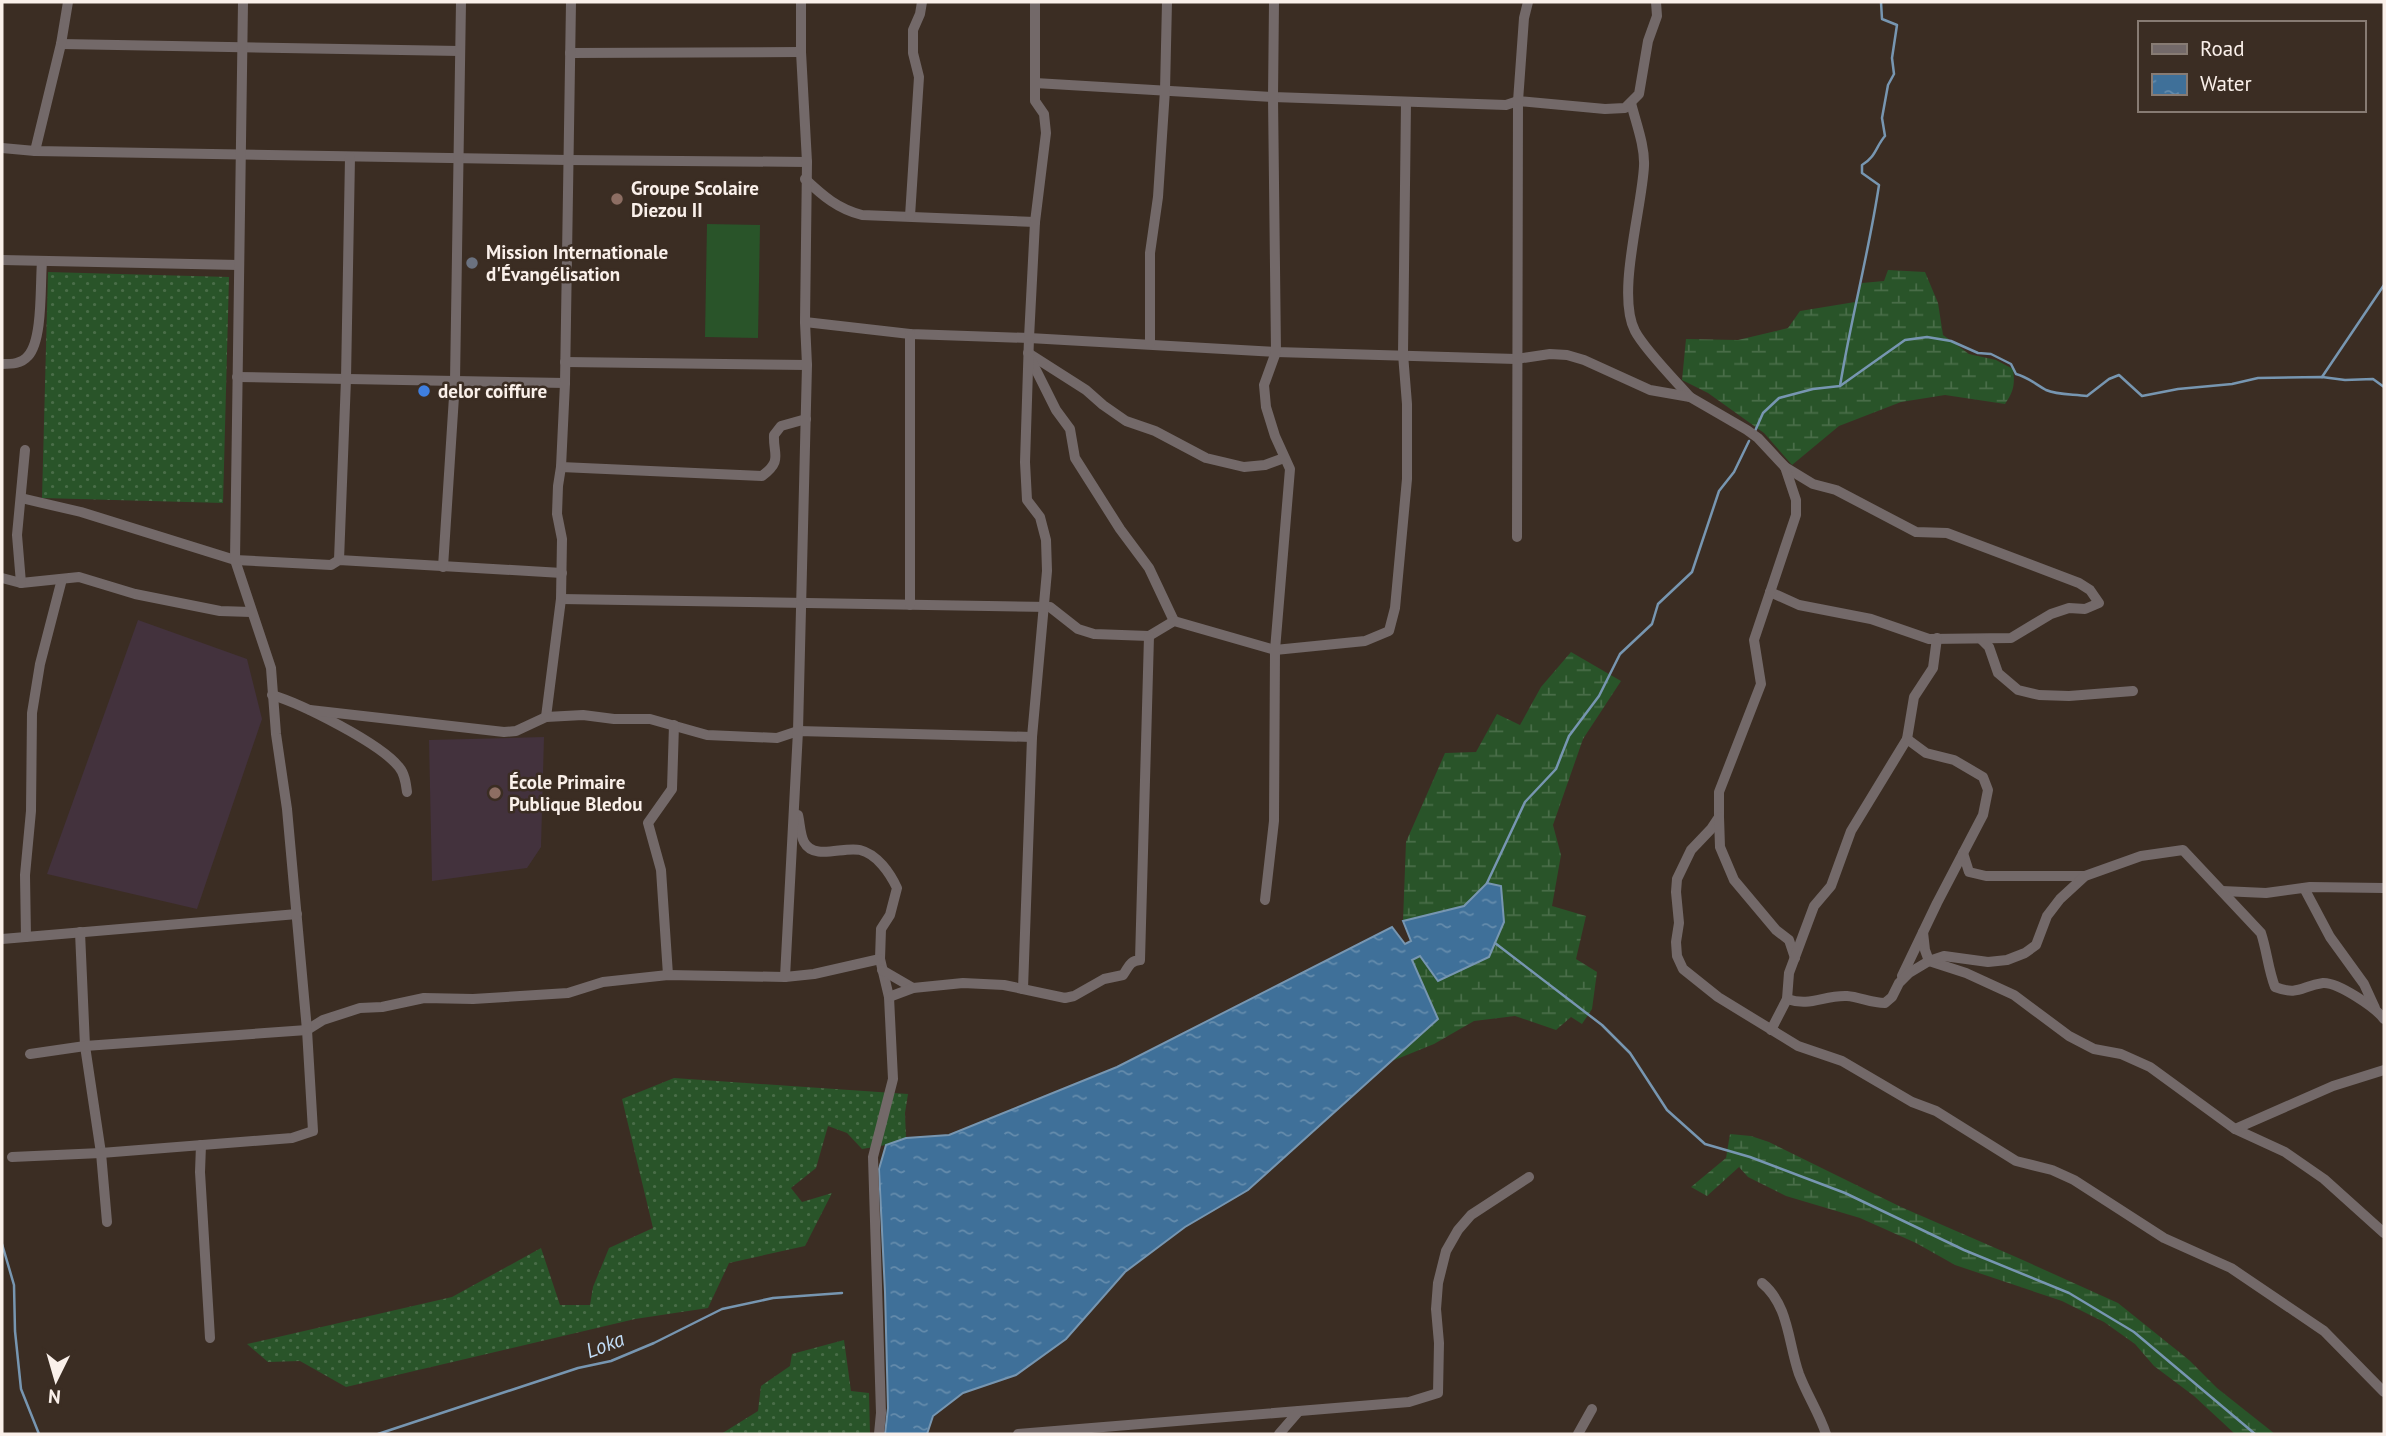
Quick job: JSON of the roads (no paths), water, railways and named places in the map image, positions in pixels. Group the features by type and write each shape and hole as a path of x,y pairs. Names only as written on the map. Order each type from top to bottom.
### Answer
{"street":[{"path":"35,151 61,44 68,2"},
{"path":"12,1157 292,1138 313,1131 297,914 271,668 235,560 243,2"},
{"path":"443,567 455,381 461,2"},
{"path":"546,717 562,573 562,539 557,514 565,383 571,2"},
{"path":"785,976 798,731 807,365 807,162 801,2"},
{"path":"910,216 919,77 913,53 913,30 922,2"},
{"path":"1023,989 1032,737 1047,570 1046,540 1040,517 1027,500 1025,462 1035,222 1046,133 1044,114 1035,101 1035,2"},
{"path":"1150,344 1150,253 1158,197 1167,2"},
{"path":"1265,900 1274,821 1275,650 1290,469 1266,407 1264,385 1276,352 1274,2"},
{"path":"1517,537 1518,101 1524,18 1528,2"},
{"path":"1035,83 1273,97 1506,105 1518,101 1605,109 1625,108 1639,94 1645,52 1657,16 1656,2"},
{"path":"61,44 460,51"},
{"path":"570,53 801,52"},
{"path":"561,598 1050,607 1087,634 1149,636 1174,621 1275,650 1365,641 1389,631 1395,608 1407,479 1407,404 1403,354 1406,102"},
{"path":"1631,103 1644,163 1631,253 1628,306 1634,331 1690,397 1747,430 1785,467 1813,484 1836,490 1916,533 1947,533 2080,583 2090,590 2099,603 2085,609 2069,608 2051,614 2011,638 1929,639 1871,619 1799,605 1770,592"},
{"path":"2,148 35,151 458,159 807,162"},
{"path":"339,560 346,379 349,157"},
{"path":"805,179 825,198 844,210 862,215 1035,222"},
{"path":"2,260 239,265"},
{"path":"2,365 17,364 27,357 36,344 42,262"},
{"path":"805,322 910,334 1276,352 1516,359 1550,354 1567,355 1584,359 1650,390 1690,397"},
{"path":"910,334 910,605"},
{"path":"1028,353 1086,390 1126,421 1155,431 1206,458 1244,467 1284,458"},
{"path":"1028,353 1056,410 1070,429 1075,458 1120,529 1149,568 1174,621"},
{"path":"565,362 807,365"},
{"path":"237,377 565,383"},
{"path":"561,467 762,477 771,470 777,454 774,435 781,426 806,419"},
{"path":"21,583 17,536 25,450"},
{"path":"1785,467 1796,500 1796,515 1754,640 1761,684 1719,792 1719,817 1720,847 1734,880 1776,930 1789,940 1795,958"},
{"path":"22,498 81,512 235,560 331,565 339,560 562,573"},
{"path":"2,578 21,583 74,576 135,594 220,611 251,612"},
{"path":"26,937 25,875 31,811 32,713 43,651 62,579"},
{"path":"889,997 913,988 963,983 1004,985 1065,998 1074,996 1104,979 1123,975 1127,966 1140,960 1149,636"},
{"path":"1771,1030 1787,999 1789,973 1814,906 1831,886 1850,831 1907,739 1914,697 1933,668 1937,638"},
{"path":"1981,639 1989,647 1998,673 2018,690 2039,695 2069,696 2133,691"},
{"path":"272,695 310,710 383,751 400,767 407,792"},
{"path":"310,710 504,733 516,731 546,717 583,715 614,719 650,719 707,735 753,738 777,738 798,731 1032,737"},
{"path":"668,975 662,870 648,823 672,789 674,725"},
{"path":"1787,999 1801,1004 1847,996 1885,1003 1892,997 1983,815 1988,790 1983,777 1954,760 1926,752 1907,739"},
{"path":"794,802 804,843 813,850 824,852 846,848 863,850 880,862 897,888 890,915 881,929 881,965 889,997 893,1079 873,1165 880,1399 878,1434"},
{"path":"1719,817 1691,850 1677,879 1677,956 1683,969 1718,997 1798,1046 1842,1061 1912,1102 1936,1111 2016,1161 2052,1170 2074,1180 2164,1238 2231,1268 2325,1331 2346,1356 2384,1392"},
{"path":"1963,853 1969,872 1986,876 2085,876 2141,856 2183,850 2262,933 2267,951 2267,967 2275,987 2297,992 2327,983 2340,987 2375,1008"},
{"path":"1899,983 1909,973 1929,961 1944,956 1988,962 2007,960 2025,953 2036,945 2047,916 2060,899 2085,876"},
{"path":"2222,891 2266,893 2304,888 2384,888"},
{"path":"2304,888 2330,937 2364,984 2375,1008 2384,1019"},
{"path":"2,939 297,914"},
{"path":"80,932 85,1046 101,1153 107,1222"},
{"path":"1923,932 1929,961"},
{"path":"1929,961 1966,973 2014,996 2069,1036 2094,1049 2121,1054 2150,1067 2235,1129 2285,1152 2314,1172 2384,1233"},
{"path":"30,1054 85,1046 307,1030 323,1020 360,1008 382,1007 424,998 473,999 568,993 604,982 668,975 785,976 881,965 913,988"},
{"path":"2235,1129 2333,1086 2384,1070"},
{"path":"201,1145 210,1338"},
{"path":"1018,1434 1409,1402 1438,1393 1439,1343 1436,1309 1438,1283 1446,1251 1458,1230 1471,1215 1528,1177"},
{"path":"1762,1283 1771,1290 1779,1304 1798,1372 1826,1434"},
{"path":"1578,1434 1592,1409"},
{"path":"1279,1434 1300,1411"},
{"path":"1136,1434 1143,1423"}],"water":[{"path":"1487,883 1501,886 1504,922 1489,957 1438,981 1420,956 1412,960 1438,1019 1248,1190 1185,1227 1125,1272 1066,1339 1016,1375 963,1393 933,1416 927,1434 885,1434 888,1408 879,1169 886,1145 906,1138 949,1135 1117,1067 1392,927 1405,944 1411,941 1403,921 1464,906"}],"waterway":[{"path":"1840,386 1879,185 1862,173 1862,165 1873,155 1885,136 1882,118 1888,85 1894,74 1892,58 1897,25 1882,19 1881,2"},
{"path":"2322,377 2384,285"},
{"path":"1755,431 1763,413 1779,398 1813,389 1840,386 1905,340 1927,337 1951,341 1978,353 1991,354 2011,364 2016,374 2046,390 2060,394 2087,396 2109,379 2119,375 2142,396 2258,378 2373,379 2384,387"},
{"path":"1487,883 1525,802 1556,769 1569,736 1599,696 1620,654 1652,624 1658,604 1692,572 1719,491 1734,472 1749,441"},
{"path":"1495,943 1602,1025 1630,1053 1667,1110 1705,1144 1750,1157 1845,1193 1964,1250 2069,1293 2134,1332 2255,1434"},
{"path":"2,1244 14,1285 21,1389 39,1434"},
{"name":"Loka","path":"378,1434 578,1368 611,1361 722,1309 773,1298 842,1293"}],"place":[{"name":"Groupe Scolaire Diezou II","path":"617,199"},
{"name":"Mission Internationale d'Évangélisation","path":"472,263"},
{"name":"delor coiffure","path":"424,391"},
{"name":"École Primaire Publique Bledou","path":"495,793"}]}
